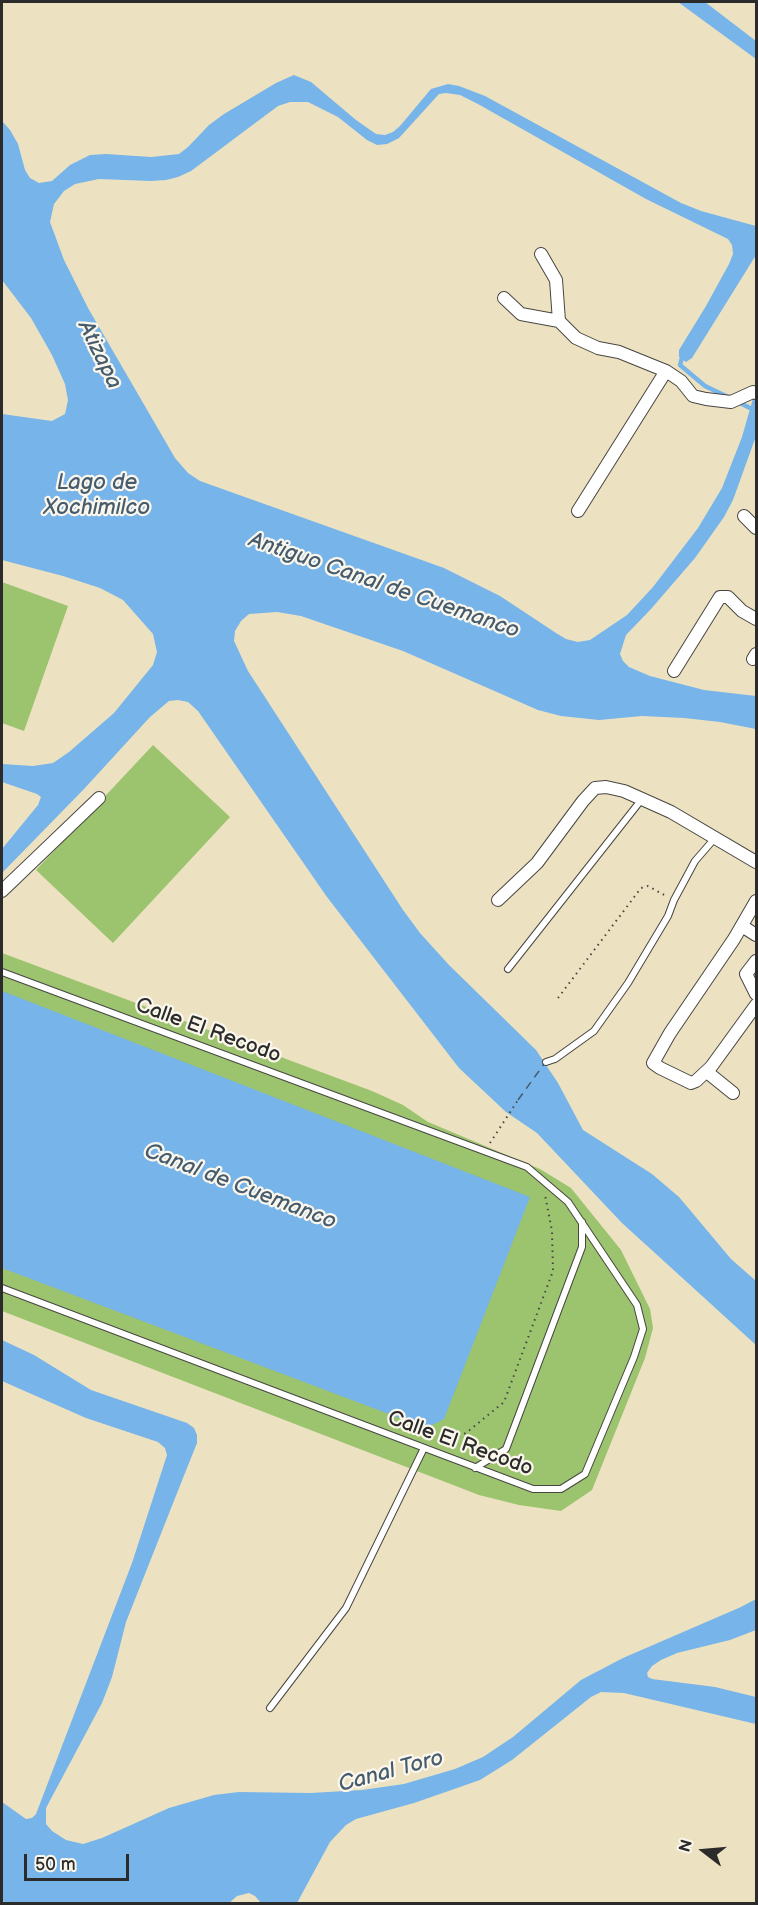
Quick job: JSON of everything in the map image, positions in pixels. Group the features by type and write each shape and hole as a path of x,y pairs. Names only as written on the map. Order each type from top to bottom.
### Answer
{"street":[{"path":"541,254 556,280 553,320"},
{"path":"504,298 527,316 553,320 576,338 598,348 620,352 666,371 681,381 693,396 735,400 755,393"},
{"path":"578,511 666,371"},
{"path":"744,516 756,528"},
{"path":"674,671 720,597 728,597 742,611 756,619"},
{"path":"498,900 537,863 582,801 595,788 624,790 671,812 756,862"},
{"path":"2,891 99,798"},
{"path":"756,901 653,1063 692,1083 707,1072 756,1005"},
{"path":"742,926 756,935"},
{"path":"756,961 746,974 756,994"},
{"path":"707,1072 733,1093"}],"lane":[{"path":"508,969 642,799"},
{"path":"546,1062 555,1059 594,1031 628,983 668,916 695,861 716,838"},
{"name":"Calle El Recodo","path":"2,972 527,1167 568,1202 637,1305 643,1329 634,1357 585,1474 561,1490 533,1489 2,1288"},
{"path":"476,1468 506,1449 582,1247 582,1222"},
{"path":"270,1708 346,1608 426,1449"}],"path":[{"path":"558,998 641,888 648,886 674,900"},
{"path":"485,1150 518,1100"},
{"path":"426,1449 466,1432 504,1402 553,1271 552,1231 541,1178"}],"green space":[{"path":"2,582 68,606 24,731 2,723"},
{"path":"153,745 230,817 113,943 36,870"},
{"path":"2,953 372,1091 403,1105 428,1122 540,1169 571,1188 621,1250 650,1309 653,1328 645,1358 592,1490 561,1511 519,1505 479,1495 2,1311"}],"water":[{"path":"678,2 705,2 756,41 756,59"},
{"name":"Lago de Xochimilco","path":"294,75 311,82 376,134 385,135 400,126 431,89 448,84 459,86 485,96 681,203 756,226 756,255 692,358 686,362 679,357 679,350 729,264 733,254 732,245 728,239 646,199 460,95 439,94 399,138 387,144 377,145 338,117 308,102 290,102 278,106 191,171 178,177 151,181 99,179 75,184 64,191 54,204 50,222 64,260 88,308 175,458 188,473 200,481 444,568 500,596 566,639 578,642 590,640 627,615 653,587 698,528 722,488 742,437 756,388 756,436 733,500 695,558 626,635 620,654 629,667 650,676 704,690 756,696 756,729 684,718 642,716 599,720 561,716 538,710 403,651 301,616 277,612 249,614 235,631 234,641 248,671 420,933 449,965 536,1050 558,1083 583,1130 652,1174 679,1197 731,1259 756,1281 756,1345 622,1223 537,1133 506,1112 459,1068 327,897 198,711 188,702 169,701 150,717 2,873 2,849 38,805 41,797 2,782 2,764 33,766 53,763 69,752 114,713 153,665 157,652 153,634 123,600 100,588 2,560 2,414 52,421 65,414 68,400 65,384 52,355 31,318 2,280 2,121 18,144 25,170 30,178 39,183 52,181 70,165 90,155 151,157 179,154 224,114"},
{"name":"Canal de Cuemanco","path":"2,991 530,1197 444,1419 426,1428 2,1268"},
{"path":"2,1340 34,1355 91,1390 187,1423 194,1428 197,1435 197,1443 126,1622 112,1677 102,1703 46,1808 46,1824 66,1840 83,1844 102,1838 169,1808 214,1795 239,1792 311,1793 362,1790 404,1784 455,1769 483,1757 513,1737 581,1680 623,1658 756,1599 756,1630 730,1640 677,1653 652,1666 647,1673 652,1679 715,1687 756,1697 756,1724 624,1693 601,1692 591,1697 512,1760 480,1780 414,1803 356,1819 346,1825 330,1842 297,1903 261,1903 249,1893 237,1896 228,1904 11,1904 2,1901 2,1802 26,1819 36,1814 132,1563 167,1455 165,1448 158,1442 86,1418 2,1381"}],"waterway":[{"path":"683,354 680,365 705,386 728,397"},
{"path":"738,402 756,411"}],"ferry route":[{"path":"518,1100 544,1064"}],"water label":[{"name":"Atizapa","path":"99,355"},
{"name":"Antiguo Canal de Cuemanco","path":"384,586"},
{"name":"Canal Toro","path":"391,1772"}]}
